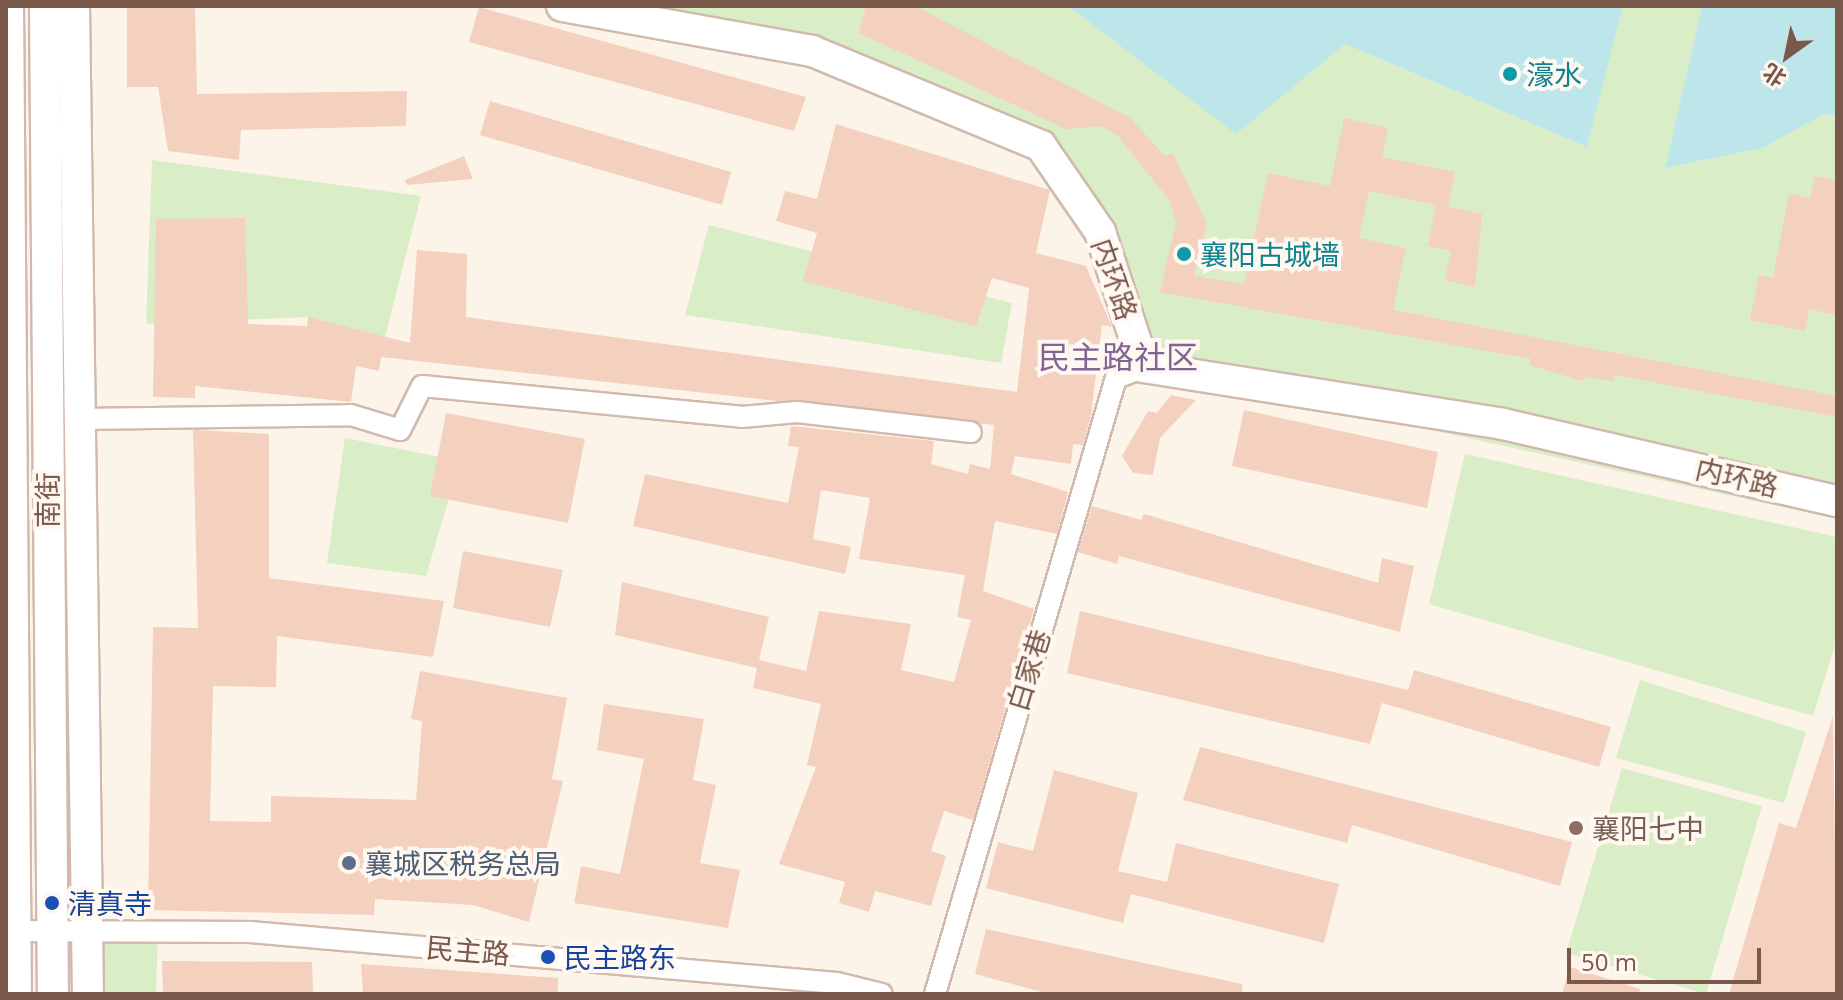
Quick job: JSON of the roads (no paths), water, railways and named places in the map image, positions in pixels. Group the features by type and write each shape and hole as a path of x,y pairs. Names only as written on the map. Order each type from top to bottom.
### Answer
{"street":[{"name":"南街","path":"8,6 11,931 16,994"},
{"name":"南街","path":"45,6 53,994"},
{"path":"74,6 88,994"},
{"name":"内环路","path":"562,6 812,51 1041,146 1100,232 1144,367 1503,424 1837,501"},
{"name":"白家巷","path":"935,994 1116,378 1144,367"},
{"path":"80,419 351,415 400,430 422,386 742,417 797,412 971,432"},
{"path":"8,546 47,547"},
{"name":"民主路","path":"11,931 266,933 837,983 882,994"}],"water":[{"name":"濠水","path":"1068,6 1623,6 1587,147 1345,44 1236,134"},
{"path":"1702,6 1837,6 1837,116 1824,114 1763,148 1665,168"}],"place":[{"name":"濠水","path":"1510,74"},
{"name":"襄阳古城墙","path":"1184,254"},
{"name":"襄阳七中","path":"1576,828"},
{"name":"襄城区税务总局","path":"349,863"},
{"name":"清真寺","path":"52,903"},
{"name":"民主路东","path":"548,957"}],"district":[{"name":"民主路社区","path":"1118,357"}]}
